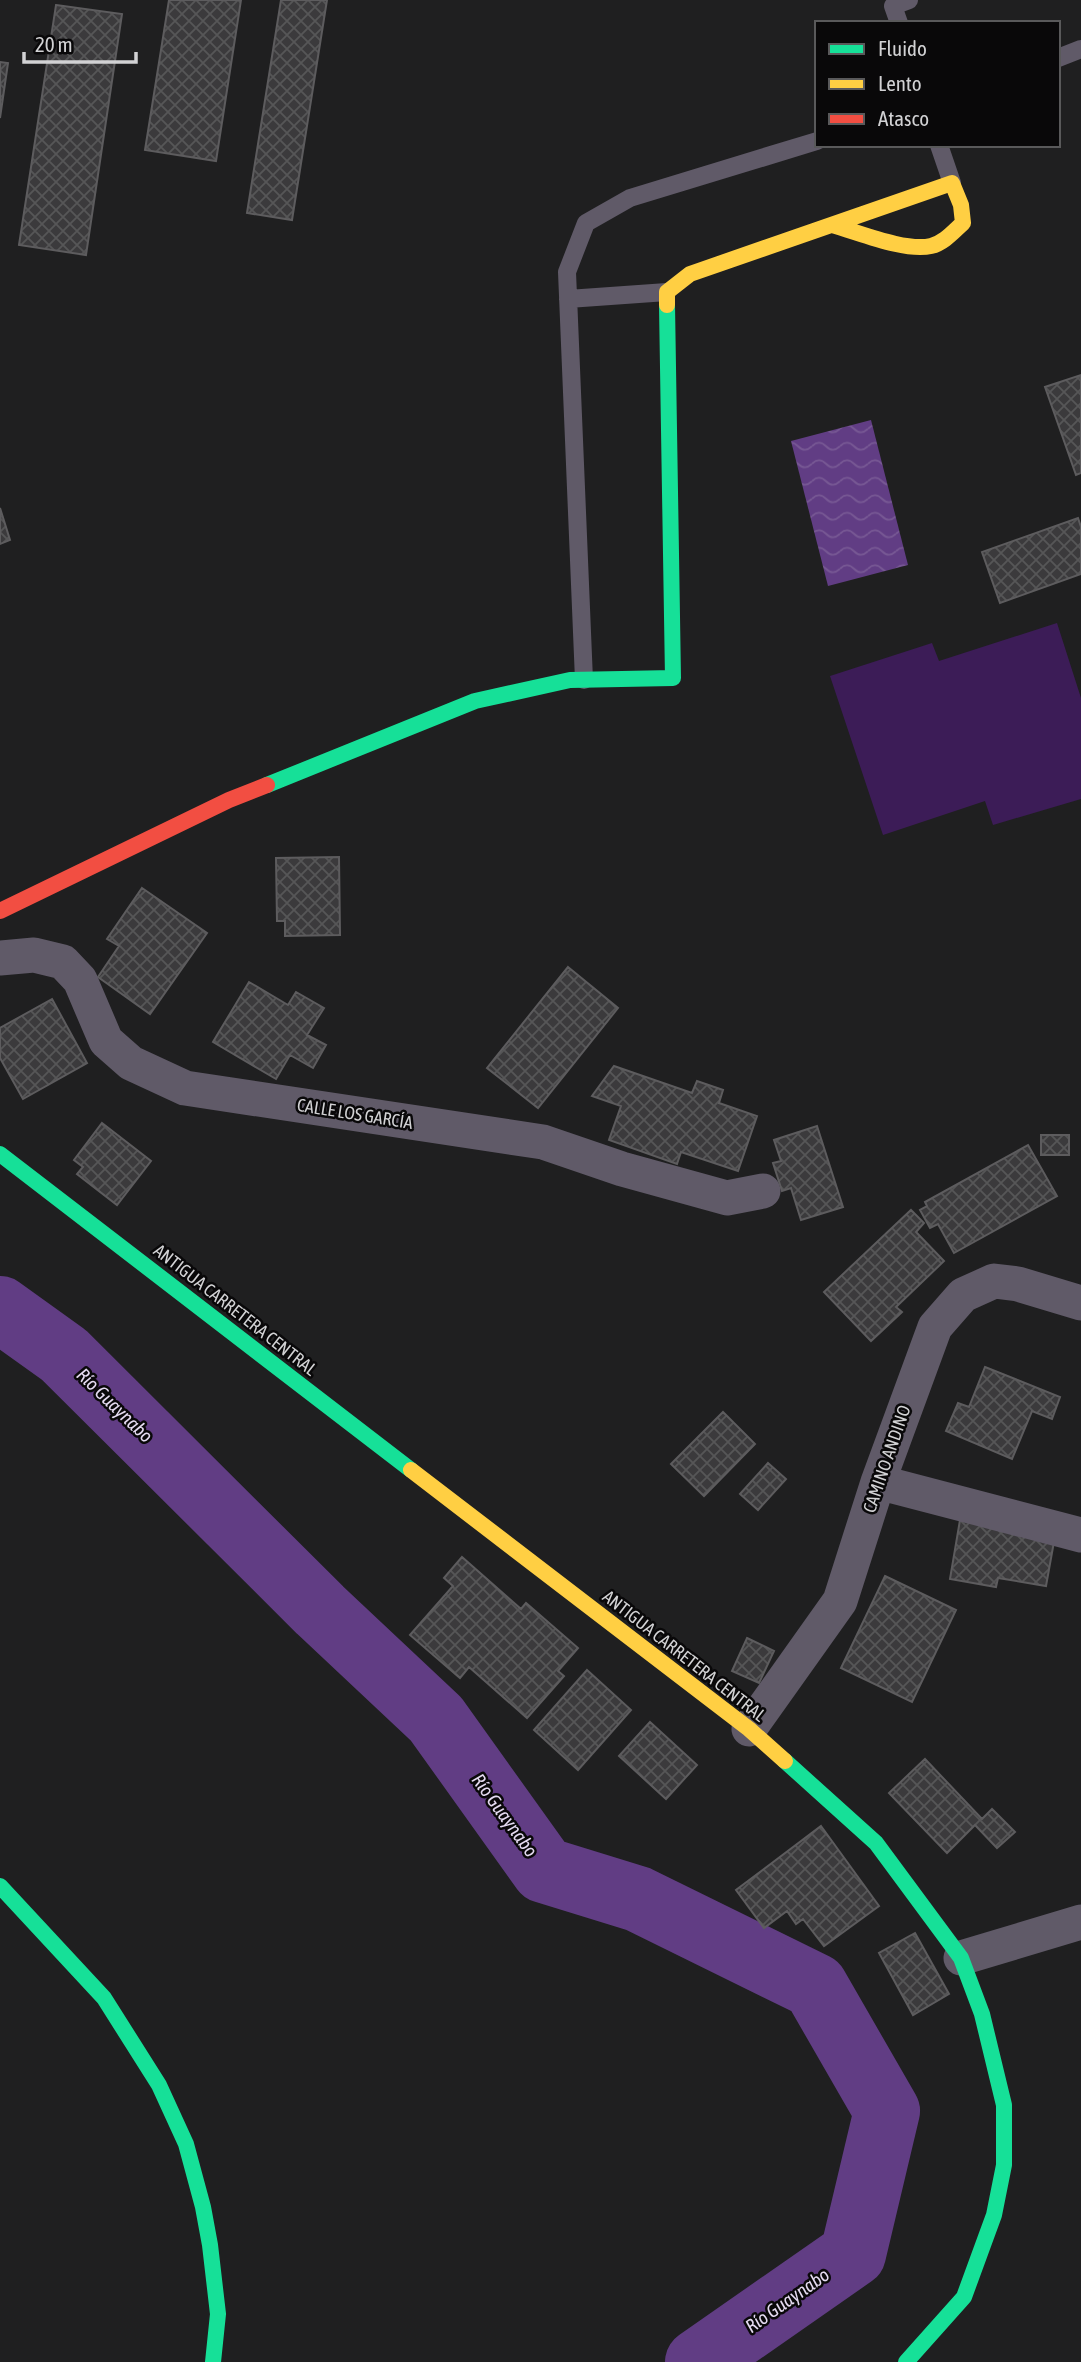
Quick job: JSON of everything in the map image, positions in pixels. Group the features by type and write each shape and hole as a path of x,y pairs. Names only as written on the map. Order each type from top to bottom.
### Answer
{"main road":[{"path":"0,911 229,800 475,701 570,680 673,678 667,292 690,274 952,183 961,205 963,223 946,239 929,247 905,245 832,225"},
{"name":"ANTIGUA CARRETERA CENTRAL","path":"0,1154 749,1729 876,1843 961,1958 982,2014 1004,2105 1004,2165 994,2215 964,2297 906,2362"},
{"path":"0,1886 104,1998 159,2085 186,2144 210,2245 218,2314 214,2362"}],"street":[{"name":"CALLE LOS GARCÍA","path":"0,958 34,955 63,962 80,980 106,1041 131,1063 185,1088 543,1142 622,1169 727,1198 763,1191"},
{"name":"CAMINO ANDINO","path":"749,1729 840,1601 878,1482 935,1327 963,1295 994,1281 1018,1284 1081,1303"},
{"path":"878,1482 1081,1535"},
{"path":"961,1958 1081,1922"}],"lane":[{"path":"897,21 893,6 909,0"},
{"path":"1060,57 1081,49"},
{"path":"584,680 567,272 586,223 630,198 815,142"},
{"path":"940,147 952,183"},
{"path":"568,299 667,292"}],"shaded area":[{"path":"1057,623 1081,698 1081,799 993,825 985,801 883,835 830,676 932,643 939,661"}],"water":[{"path":"871,420 908,565 828,586 791,441"}],"building":[{"path":"169,0 241,0 216,161 145,150"},
{"path":"281,0 327,0 292,220 247,213"},
{"path":"56,5 122,14 86,255 19,245"},
{"path":"0,62 8,63 0,118"},
{"path":"1081,375 1081,473 1076,475 1045,387"},
{"path":"0,508 10,540 0,544"},
{"path":"1078,518 1081,527 1081,574 1000,603 982,552"},
{"path":"339,857 340,935 285,936 285,921 277,921 276,858"},
{"path":"142,888 207,933 150,1014 98,977 119,946 107,939"},
{"path":"568,967 618,1008 538,1108 487,1068"},
{"path":"249,982 288,1005 296,992 324,1008 307,1035 326,1045 313,1068 290,1055 276,1079 213,1042"},
{"path":"52,999 87,1063 23,1099 0,1058 0,1028"},
{"path":"614,1066 692,1093 697,1081 723,1090 719,1103 757,1116 738,1171 681,1152 677,1164 609,1140 621,1106 592,1096"},
{"path":"102,1123 151,1161 117,1205 77,1174 83,1167 74,1160"},
{"path":"817,1126 843,1207 801,1220 791,1188 782,1191 773,1163 781,1161 774,1140"},
{"path":"1041,1135 1069,1135 1069,1155 1041,1155"},
{"path":"1028,1145 1057,1196 954,1253 938,1224 930,1228 920,1210 927,1206 925,1202"},
{"path":"911,1210 924,1223 916,1232 944,1261 896,1307 902,1312 871,1341 824,1292"},
{"path":"985,1367 1060,1397 1052,1419 1032,1411 1012,1459 946,1431 958,1403 969,1407"},
{"path":"723,1412 755,1444 704,1496 671,1464"},
{"path":"768,1463 786,1479 758,1510 740,1494"},
{"path":"960,1520 1055,1536 1046,1586 998,1578 996,1587 950,1579"},
{"path":"462,1557 521,1609 526,1603 578,1648 558,1671 564,1676 527,1718 469,1667 460,1678 410,1635 453,1586 444,1578"},
{"path":"885,1576 956,1610 912,1702 841,1668"},
{"path":"747,1638 774,1651 759,1683 732,1671"},
{"path":"587,1670 631,1710 578,1770 534,1730"},
{"path":"650,1722 697,1765 666,1799 619,1756"},
{"path":"925,1759 982,1819 992,1809 1015,1832 997,1848 975,1825 947,1853 889,1793"},
{"path":"821,1826 879,1906 824,1946 803,1919 796,1924 787,1911 764,1928 736,1890"},
{"path":"915,1933 949,1994 913,2015 879,1953"}],"waterway":[{"name":"Río Guaynabo","path":"0,1309 64,1355 320,1610 436,1719 544,1870 638,1899 815,1986 887,2111 853,2254 698,2362"}],"traffic: fast":[{"path":"267,785 475,701 570,680 673,678 667,305"},
{"path":"0,1154 411,1470"},
{"path":"785,1761 876,1843 961,1958 982,2014 1004,2105 1004,2165 994,2215 964,2297 906,2362"},
{"path":"0,1886 104,1998 159,2085 186,2144 210,2245 218,2314 213,2362"}],"traffic: slow":[{"path":"667,305 667,292 690,274 952,183 961,205 963,223 940,242 920,247 895,244 832,225"},
{"path":"411,1470 749,1729 785,1761"}],"traffic: jam":[{"path":"0,911 229,800 267,785"}]}
